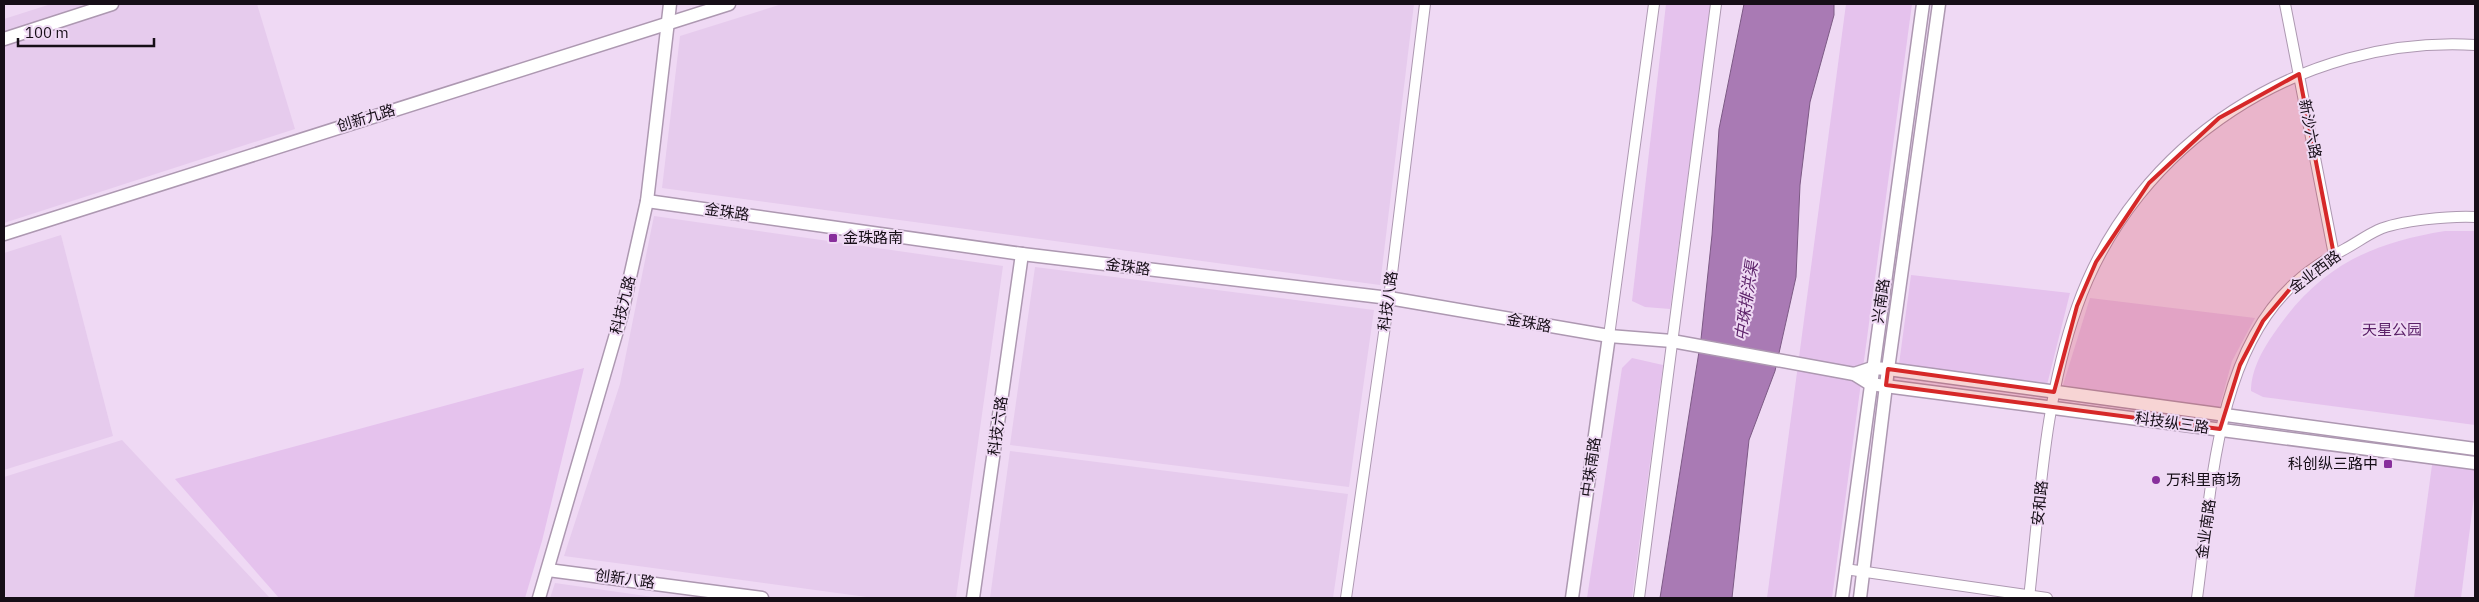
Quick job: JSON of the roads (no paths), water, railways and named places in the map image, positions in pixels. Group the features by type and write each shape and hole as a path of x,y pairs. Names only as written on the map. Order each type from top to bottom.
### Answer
{"street":[{"path":"4,39 112,4"},
{"name":"科技九路","path":"539,598 548,570 552,547 621,317 647,201 670,4"},
{"name":"创新九路","path":"4,234 730,4"},
{"name":"科技八路","path":"1346,598 1389,298 1425,4"},
{"path":"1609,336 1654,4"},
{"path":"1639,598 1658,469 1672,341 1716,4"},
{"name":"兴南路","path":"1842,598 1923,4"},
{"name":"兴南路","path":"1860,598 1888,369 1939,4"},
{"name":"新沙六路","path":"2285,4 2334,255"},
{"name":"安和路","path":"2030,597 2051,407 2077,306 2096,262 2120,221 2149,183 2182,148 2219,118 2260,93 2299,74 2333,62 2378,52 2425,46 2475,45"},
{"name":"金珠路","path":"647,201 1022,254 1389,298 1609,336 1672,341 1854,374"},
{"name":"金业西路","path":"2220,429 2240,365 2263,321 2294,283 2334,255 2379,229 2424,220 2475,217"},
{"name":"科技六路","path":"973,598 1022,254"},
{"name":"中珠南路","path":"1572,598 1609,336"},
{"path":"1854,374 1872,368"},
{"name":"科技纵三路","path":"1872,368 2475,449"},
{"path":"1854,374 1870,384"},
{"name":"科技纵三路","path":"1870,384 2475,463"},
{"name":"金业南路","path":"2197,598 2220,429"},
{"path":"1846,569 2047,598"},
{"name":"创新八路","path":"548,570 762,598"}],"water":[{"name":"中珠排洪渠","path":"1744,4 1834,4 1834,15 1810,102 1800,185 1796,277 1775,371 1749,440 1732,598 1660,598 1701,339 1712,235 1719,129"}],"place":[{"name":"金珠路南","path":"833,238"},
{"name":"科创纵三路中","path":"2388,464"},
{"name":"万科里商场","path":"2156,480"}],"park label":[{"name":"天星公园","path":"2392,330"}]}
